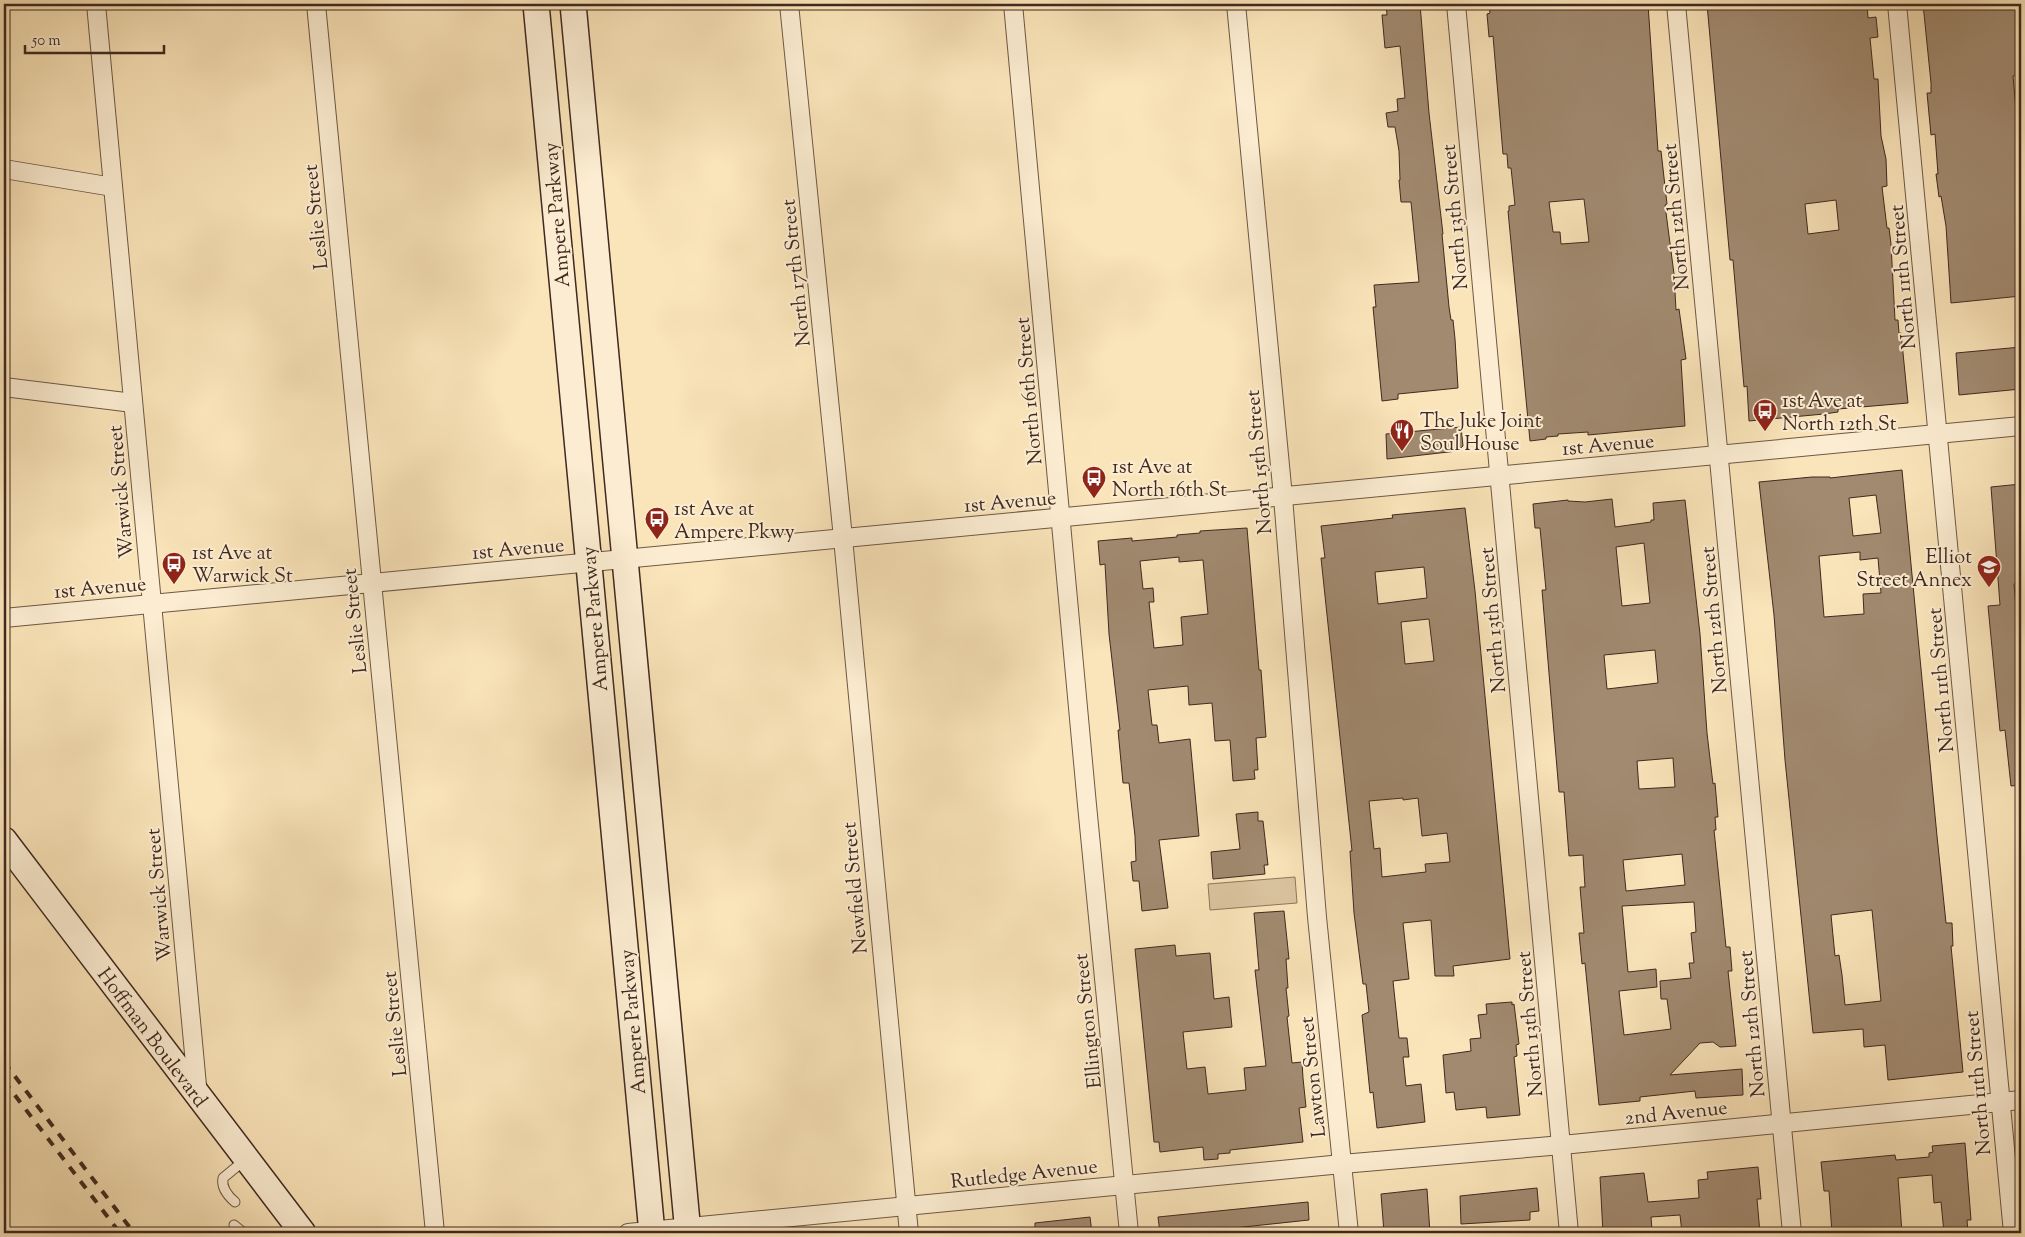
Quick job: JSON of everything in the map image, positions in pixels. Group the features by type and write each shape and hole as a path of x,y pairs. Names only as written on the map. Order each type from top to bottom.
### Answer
{"street":[{"name":"Warwick Street","path":"96,4 198,1096"},
{"name":"Leslie Street","path":"316,4 435,1233"},
{"name":"Ampere Parkway","path":"536,4 588,562 644,1232"},
{"name":"Ampere Parkway","path":"573,4 688,1230"},
{"name":"North 17th Street","path":"789,4 843,538"},
{"name":"North 16th Street","path":"1013,4 1087,805"},
{"name":"North 15th Street","path":"1236,4 1283,496 1317,917"},
{"name":"North 13th Street","path":"1456,4 1569,1233"},
{"name":"North 12th Street","path":"1676,4 1792,1233"},
{"name":"North 11th Street","path":"1897,4 2013,1233"},
{"path":"4,169 113,187"},
{"path":"4,387 133,403"},
{"name":"1st Avenue","path":"4,618 2021,426"},
{"name":"Newfield Street","path":"843,538 909,1233"},
{"name":"Ellington Street","path":"1087,805 1129,1233"},
{"name":"Hoffman Boulevard","path":"4,840 303,1233"},
{"name":"Lawton Street","path":"1317,917 1349,1233"},
{"name":"2nd Avenue","path":"1425,1157 2021,1100"},
{"name":"Rutledge Avenue","path":"644,1232 688,1230 1124,1185 1425,1157"}],"lane":[{"path":"226,1206 232,1199 222,1183 223,1178 246,1159"},
{"path":"243,1221 243,1232"},
{"path":"234,1225 243,1232"}],"shaded area":[{"path":"1295,877 1297,903 1210,910 1208,884"}],"building":[{"path":"1386,4 1420,4 1449,307 1451,320 1453,320 1455,339 1458,388 1398,394 1398,399 1382,401 1373,307 1376,307 1374,285 1419,282 1411,202 1401,202 1399,151 1395,127 1388,127 1386,113 1398,111 1397,99 1405,98 1400,46 1385,48 1382,15 1387,15"},
{"path":"1489,4 1648,4 1658,151 1661,151 1667,204 1665,205 1674,274 1676,310 1679,309 1686,359 1681,360 1685,426 1588,435 1588,432 1558,434 1558,436 1546,437 1546,439 1530,441 1508,211 1509,206 1515,205 1511,168 1508,168 1507,154 1503,154 1493,36 1489,37 1487,14 1490,13","holes":["1584,199 1589,242 1561,244 1560,232 1553,232 1549,202"]},
{"path":"1707,4 1867,4 1868,18 1876,17 1878,37 1870,38 1874,79 1878,79 1881,136 1886,159 1887,186 1882,187 1891,244 1895,320 1898,320 1899,333 1901,333 1908,403 1838,409 1838,412 1824,414 1749,421 1747,386 1744,387 1733,260 1730,260","holes":["1836,200 1839,230 1808,234 1805,204"]},
{"path":"1923,4 2021,4 2021,75 2013,76 2017,121 2021,120 2021,296 1951,303 1946,226 1941,196 1939,197 1936,174 1938,174 1935,134 1931,135 1927,93 1931,93 1931,83"},
{"path":"2021,347 2021,389 1959,395 1956,353"},
{"path":"1461,427 1463,446 1457,451 1387,459 1386,434"},
{"path":"1902,470 1946,923 1952,923 1953,946 1951,946 1963,1072 1888,1080 1885,1045 1864,1047 1863,1029 1813,1033 1785,760 1774,615 1759,482 1812,477 1830,478","holes":["1876,495 1881,533 1853,536 1849,498","1860,552 1860,560 1878,558 1881,593 1863,594 1864,614 1824,617 1819,556","1872,910 1881,1001 1845,1005 1839,955 1835,956 1831,915"]},
{"path":"2021,484 2021,583 2014,584 2021,664 2021,785 2011,786 2005,730 2000,731 1988,606 2000,605 1991,487"},
{"path":"1612,499 1615,527 1651,522 1651,520 1654,520 1653,503 1685,500 1700,634 1707,733 1713,784 1715,783 1718,817 1715,817 1716,830 1714,830 1726,947 1730,947 1732,971 1728,971 1736,1046 1720,1047 1713,1042 1700,1043 1670,1075 1742,1069 1743,1095 1696,1098 1695,1091 1640,1097 1640,1101 1599,1105 1585,963 1582,964 1579,933 1584,933 1580,887 1585,887 1583,855 1569,856 1564,792 1559,792 1542,590 1546,590 1540,528 1535,528 1533,504 1568,500 1585,502","holes":["1644,543 1650,603 1622,606 1616,547","1655,650 1658,683 1607,689 1604,655","1673,758 1675,787 1639,789 1637,761","1682,854 1685,885 1626,891 1623,860","1694,902 1696,932 1691,933 1694,963 1689,963 1691,978 1660,981 1661,999 1667,999 1671,1029 1624,1035 1619,991 1657,987 1656,969 1628,972 1622,906"]},
{"path":"1465,508 1475,591 1510,959 1453,966 1454,976 1435,976 1431,920 1403,923 1409,979 1393,981 1399,1038 1407,1038 1409,1057 1403,1057 1406,1086 1421,1084 1425,1122 1377,1128 1373,1092 1370,1093 1362,1015 1369,1012 1366,984 1363,984 1354,913 1350,851 1352,851 1321,558 1325,558 1321,526 1393,518 1392,515","holes":["1424,567 1427,598 1378,604 1375,572","1429,619 1434,661 1405,664 1401,622","1418,798 1422,836 1447,833 1450,862 1425,864 1426,872 1382,877 1380,848 1374,849 1369,801"]},
{"path":"1247,528 1266,737 1256,738 1258,770 1254,770 1255,779 1233,781 1230,740 1215,741 1212,703 1189,705 1188,686 1148,690 1152,725 1157,725 1159,743 1190,739 1199,836 1159,840 1168,908 1142,911 1139,881 1133,881 1131,862 1136,861 1135,836 1129,783 1123,783 1118,730 1120,730 1109,634 1105,564 1100,565 1098,541 1132,538 1132,541 1177,537 1177,535 1200,533 1200,531","holes":["1179,557 1179,562 1203,560 1208,614 1181,617 1183,645 1154,648 1149,602 1154,602 1153,588 1143,589 1140,561"]},
{"path":"1258,812 1258,821 1263,821 1268,865 1264,865 1265,874 1213,879 1211,852 1240,849 1236,814"},
{"path":"1284,911 1289,959 1286,959 1288,988 1286,988 1289,1016 1287,1017 1292,1063 1302,1062 1306,1107 1299,1108 1303,1142 1230,1150 1230,1153 1218,1154 1218,1159 1204,1160 1203,1147 1160,1152 1159,1142 1154,1142 1135,949 1175,945 1176,956 1210,953 1214,999 1229,997 1232,1027 1183,1032 1187,1069 1205,1067 1208,1094 1246,1090 1244,1068 1266,1066 1255,970 1259,970 1254,913"},
{"path":"1512,1002 1512,1005 1514,1004 1519,1044 1516,1045 1517,1056 1514,1057 1520,1115 1487,1118 1486,1107 1456,1110 1454,1092 1446,1093 1443,1055 1471,1051 1470,1039 1481,1038 1478,1015 1487,1014 1486,1004"},
{"path":"1965,1143 1971,1220 1967,1220 1968,1233 1944,1233 1941,1202 1934,1203 1932,1175 1898,1178 1902,1233 1832,1233 1829,1191 1824,1191 1821,1162 1895,1155 1896,1160 1929,1157 1929,1153 1933,1152 1932,1146"},
{"path":"1758,1167 1761,1199 1757,1199 1760,1233 1682,1233 1680,1215 1651,1217 1652,1230 1603,1233 1600,1177 1644,1173 1648,1202 1699,1198 1698,1180 1708,1179 1707,1172"},
{"path":"1537,1188 1539,1211 1530,1212 1530,1220 1461,1224 1460,1196"},
{"path":"1427,1189 1430,1233 1384,1233 1381,1194"},
{"path":"1308,1202 1309,1220 1234,1228 1235,1233 1160,1233 1158,1217"},
{"path":"1090,1217 1092,1233 1035,1233 1035,1223"}],"railway":[{"path":"4,1062 134,1233"},
{"path":"4,1081 120,1233"}],"place":[{"name":"1st Ave at North 12th St","path":"1765,432"},
{"name":"The Juke Joint Soul House","path":"1402,452"},
{"name":"1st Ave at North 16th St","path":"1094,499"},
{"name":"1st Ave at Ampere Pkwy","path":"657,540"},
{"name":"1st Ave at Warwick St","path":"174,585"},
{"name":"Elliot Street Annex","path":"1989,588"}]}
